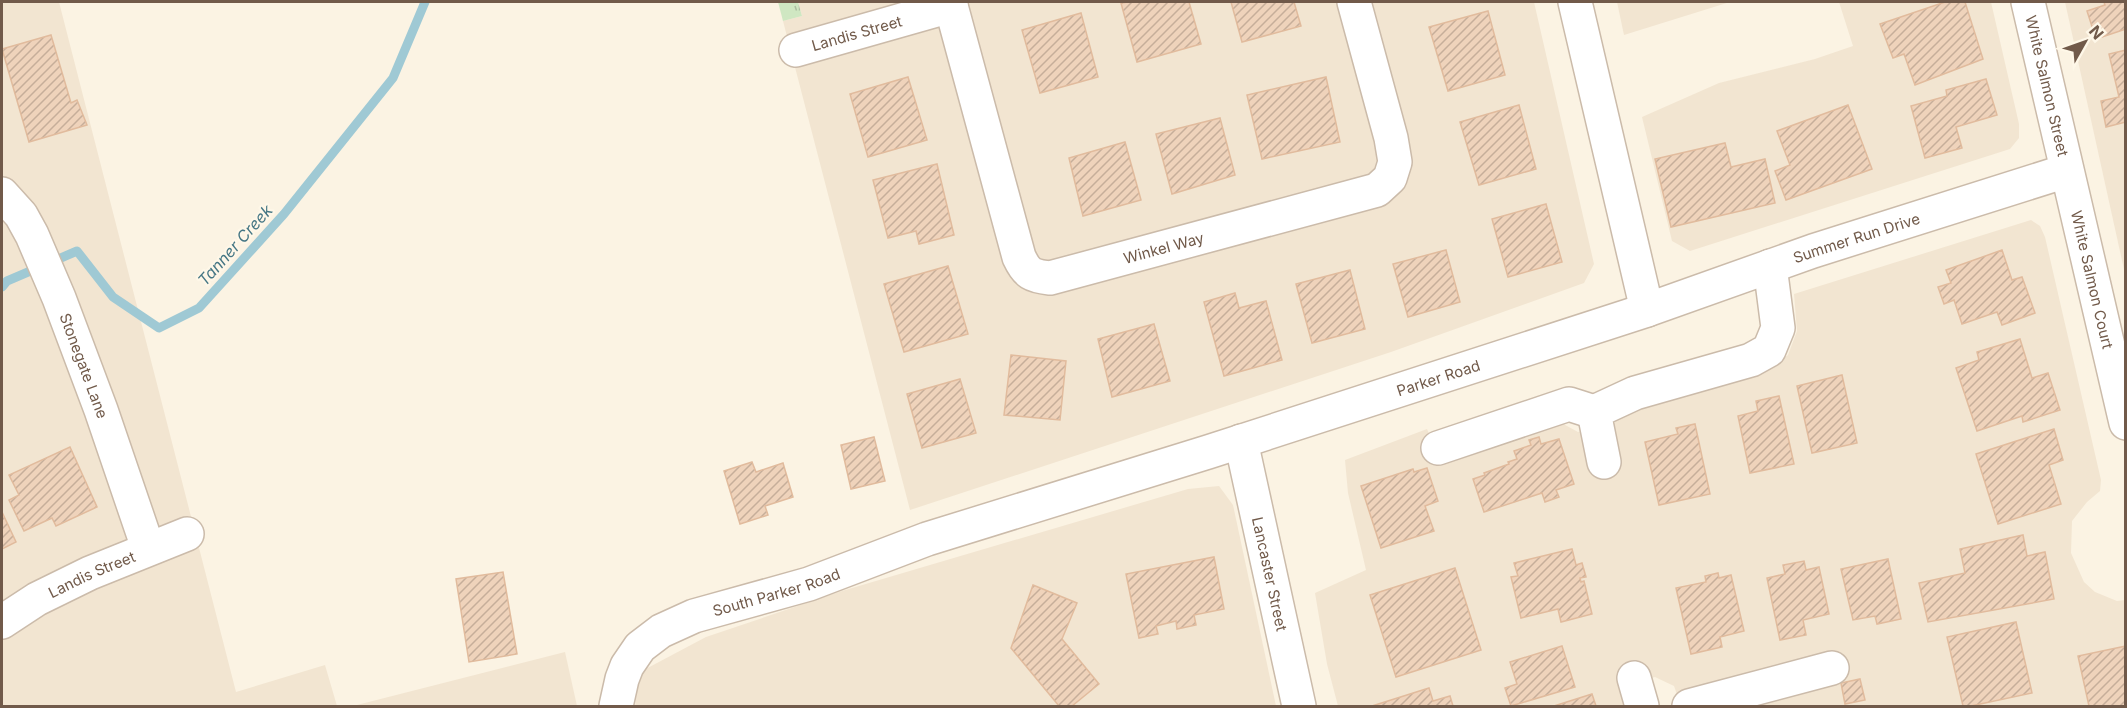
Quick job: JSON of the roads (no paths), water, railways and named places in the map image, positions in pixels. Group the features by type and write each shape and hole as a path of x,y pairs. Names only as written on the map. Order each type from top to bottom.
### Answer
{"street":[{"name":"Winkel Way","path":"951,4 1012,239 1024,268 1034,276 1050,278 1377,190 1390,178 1395,162 1390,132 1354,2"},
{"path":"1575,2 1647,310"},
{"name":"White Salmon Street","path":"2028,2 2066,171"},
{"name":"Landis Street","path":"796,50 951,4"},
{"name":"Summer Run Drive","path":"1647,310 1770,266 2028,181 2066,171"},
{"name":"White Salmon Court","path":"2066,171 2126,423"},
{"name":"Stonegate Lane","path":"2,194 21,215 32,235 59,298 101,410 148,548"},
{"path":"1438,448 1569,404 1594,412 1635,393 1751,360 1769,350 1779,328 1770,266"},
{"name":"Parker Road","path":"927,539 1208,452 1647,310"},
{"path":"1594,412 1604,462"},
{"name":"Lancaster Street","path":"1241,441 1299,706"},
{"name":"Landis Street","path":"2,622 37,599 90,573 187,534"},
{"name":"South Parker Road","path":"616,706 622,680 634,656 649,639 684,620 809,584 927,539"},
{"path":"1689,706 1832,668"}],"waterway":[{"name":"Tanner Creek","path":"2,287 7,281 77,251 113,297 159,328 199,308 284,214 393,78 425,2"}]}
